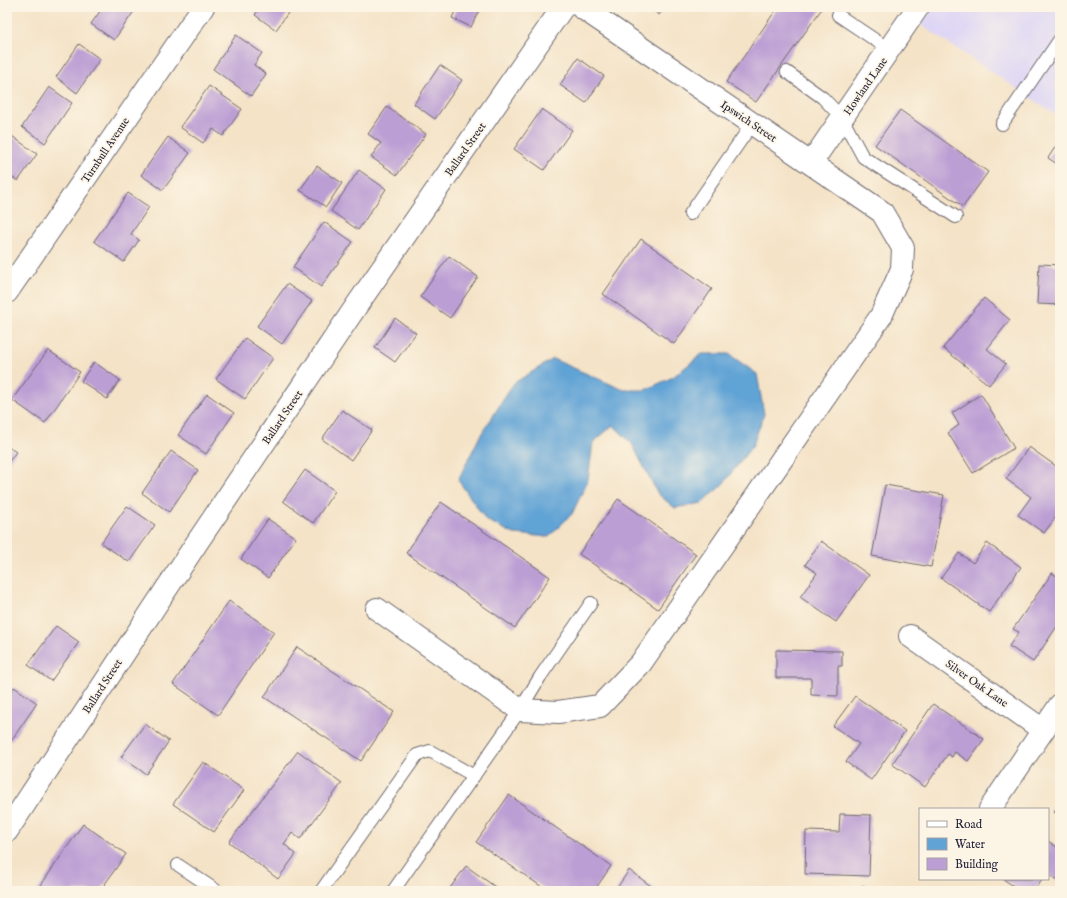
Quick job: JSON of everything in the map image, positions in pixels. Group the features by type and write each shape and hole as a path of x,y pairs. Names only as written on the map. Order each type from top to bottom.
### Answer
{"street":[{"name":"Turnbull Avenue","path":"7,292 203,7"},
{"name":"Ballard Street","path":"7,831 231,492 357,305 563,7"},
{"name":"Ipswich Street","path":"520,710 558,712 600,706 641,663 881,316 902,269 903,248 882,212 581,7"},
{"name":"Howland Lane","path":"810,163 890,50 918,7"},
{"path":"377,609 520,710"},
{"name":"Silver Oak Lane","path":"910,636 1043,730"},
{"path":"991,808 1060,705"}],"lane":[{"path":"838,15 890,50"},
{"path":"1002,124 1060,39"},
{"path":"787,72 823,98 842,118 864,157 956,217"},
{"path":"690,214 752,124"},
{"path":"393,891 520,710 540,677 591,603"},
{"path":"321,891 417,755 430,751 474,776"},
{"path":"178,865 217,891"}],"shaded area":[{"path":"933,7 1060,7 1060,113 1058,116 921,25"}],"water":[{"path":"702,354 729,354 757,374 764,414 753,445 723,484 702,503 675,508 658,494 632,444 613,425 593,443 588,480 572,514 549,537 514,534 486,520 458,480 480,436 514,383 553,359 624,390 645,390 673,377"}],"building":[{"path":"103,7 137,7 114,40 91,24"},
{"path":"260,7 292,7 276,30 255,15"},
{"path":"457,7 481,7 471,27 452,18"},
{"path":"648,7 664,7 659,15"},
{"path":"778,7 823,7 756,102 726,82"},
{"path":"236,35 262,53 254,65 266,74 251,96 213,69"},
{"path":"79,44 100,59 77,93 56,77"},
{"path":"578,58 604,76 586,103 560,85"},
{"path":"440,65 462,80 435,119 414,104"},
{"path":"209,86 242,109 223,136 213,129 203,143 180,127"},
{"path":"49,87 72,103 45,143 22,127"},
{"path":"387,107 426,134 397,175 371,157 381,143 368,134"},
{"path":"542,109 572,130 544,170 514,149"},
{"path":"900,110 988,172 963,207 875,145"},
{"path":"9,134 37,154 18,181 7,174 7,137"},
{"path":"168,137 190,153 163,190 141,175"},
{"path":"1060,140 1060,166 1048,158"},
{"path":"317,166 342,183 326,207 300,190"},
{"path":"359,170 386,189 358,230 331,211"},
{"path":"128,193 149,207 131,234 139,240 124,262 94,241"},
{"path":"324,222 353,242 321,287 293,267"},
{"path":"641,239 712,289 674,344 603,294"},
{"path":"449,256 478,277 450,318 420,297"},
{"path":"1039,264 1060,265 1060,305 1037,304"},
{"path":"287,284 312,301 282,344 257,326"},
{"path":"984,298 1010,320 987,349 1006,364 989,385 943,348"},
{"path":"395,318 416,333 395,362 375,348"},
{"path":"245,338 273,358 245,399 216,379"},
{"path":"48,350 80,372 45,423 12,400"},
{"path":"94,362 120,380 107,399 81,381"},
{"path":"207,394 234,413 206,454 178,435"},
{"path":"981,394 1014,448 973,473 948,433 959,425 952,413"},
{"path":"342,410 372,430 351,460 322,439"},
{"path":"7,446 16,452 7,464"},
{"path":"1029,447 1060,469 1060,511 1044,533 1018,515 1031,497 1006,479"},
{"path":"171,451 198,470 169,512 142,493"},
{"path":"305,470 335,491 313,523 283,501"},
{"path":"885,485 944,495 931,567 872,556"},
{"path":"618,499 696,554 658,609 579,554"},
{"path":"441,502 550,577 515,628 406,553"},
{"path":"127,506 155,525 129,562 101,543"},
{"path":"268,519 296,538 268,578 241,559"},
{"path":"821,541 869,575 836,622 800,597 817,573 805,565"},
{"path":"987,543 1021,567 989,612 941,578 959,553 973,563"},
{"path":"1052,573 1060,578 1060,622 1033,662 1009,646 1019,632 1013,629"},
{"path":"229,601 274,632 218,715 173,684"},
{"path":"56,626 79,642 51,681 28,665"},
{"path":"297,647 394,712 361,761 264,697"},
{"path":"776,650 842,651 842,666 838,666 838,696 811,695 811,678 776,678"},
{"path":"14,687 37,703 11,741 7,739 7,697"},
{"path":"855,696 905,731 871,780 846,762 859,744 833,726"},
{"path":"933,704 984,739 968,761 955,752 952,757 948,754 925,787 892,764"},
{"path":"145,724 169,741 146,774 121,757"},
{"path":"298,751 342,783 300,839 292,833 284,844 296,854 278,879 229,842"},
{"path":"203,762 244,790 214,832 173,804"},
{"path":"509,795 611,866 594,891 548,891 476,842"},
{"path":"1060,804 1060,817 1054,812"},
{"path":"840,814 871,815 869,876 805,874 806,831 839,832"},
{"path":"83,824 126,854 100,891 37,891"},
{"path":"1049,842 1060,849 1060,882 1049,875"},
{"path":"466,866 501,891 448,891"},
{"path":"629,870 658,891 615,891"},
{"path":"1004,880 1041,880 1034,891 1021,891"},
{"path":"864,885 869,891 857,891"}]}
